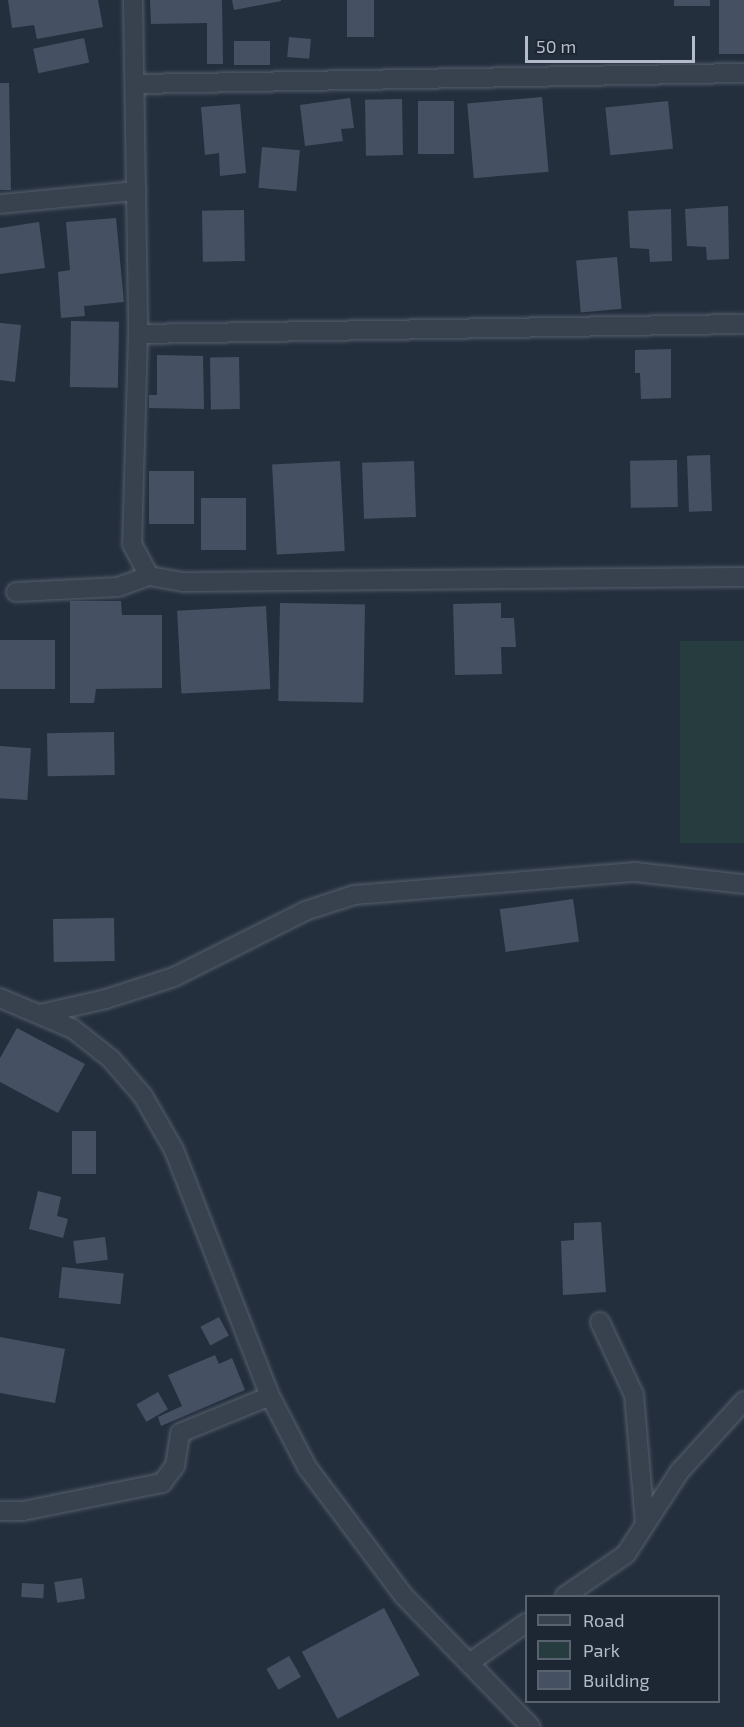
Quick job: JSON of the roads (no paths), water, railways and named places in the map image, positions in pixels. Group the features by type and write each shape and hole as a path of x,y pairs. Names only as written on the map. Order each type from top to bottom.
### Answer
{"street":[{"path":"133,0 138,334 132,544 149,576"},
{"path":"136,84 744,73"},
{"path":"0,204 136,191"},
{"path":"138,334 744,324"},
{"path":"16,592 118,587 149,576 184,582 744,577"},
{"path":"40,1014 106,999 174,977 305,911 354,895 411,887 634,872 744,884"},
{"path":"0,998 73,1029 104,1053 143,1096 174,1150 270,1396 321,1485 404,1596 531,1727"},
{"path":"600,1322 634,1395 645,1523"},
{"path":"0,1511 23,1511 162,1483 175,1466 180,1433 270,1396"},
{"path":"566,1595 626,1554 680,1471 744,1401"},
{"path":"470,1663 525,1624"}]}
